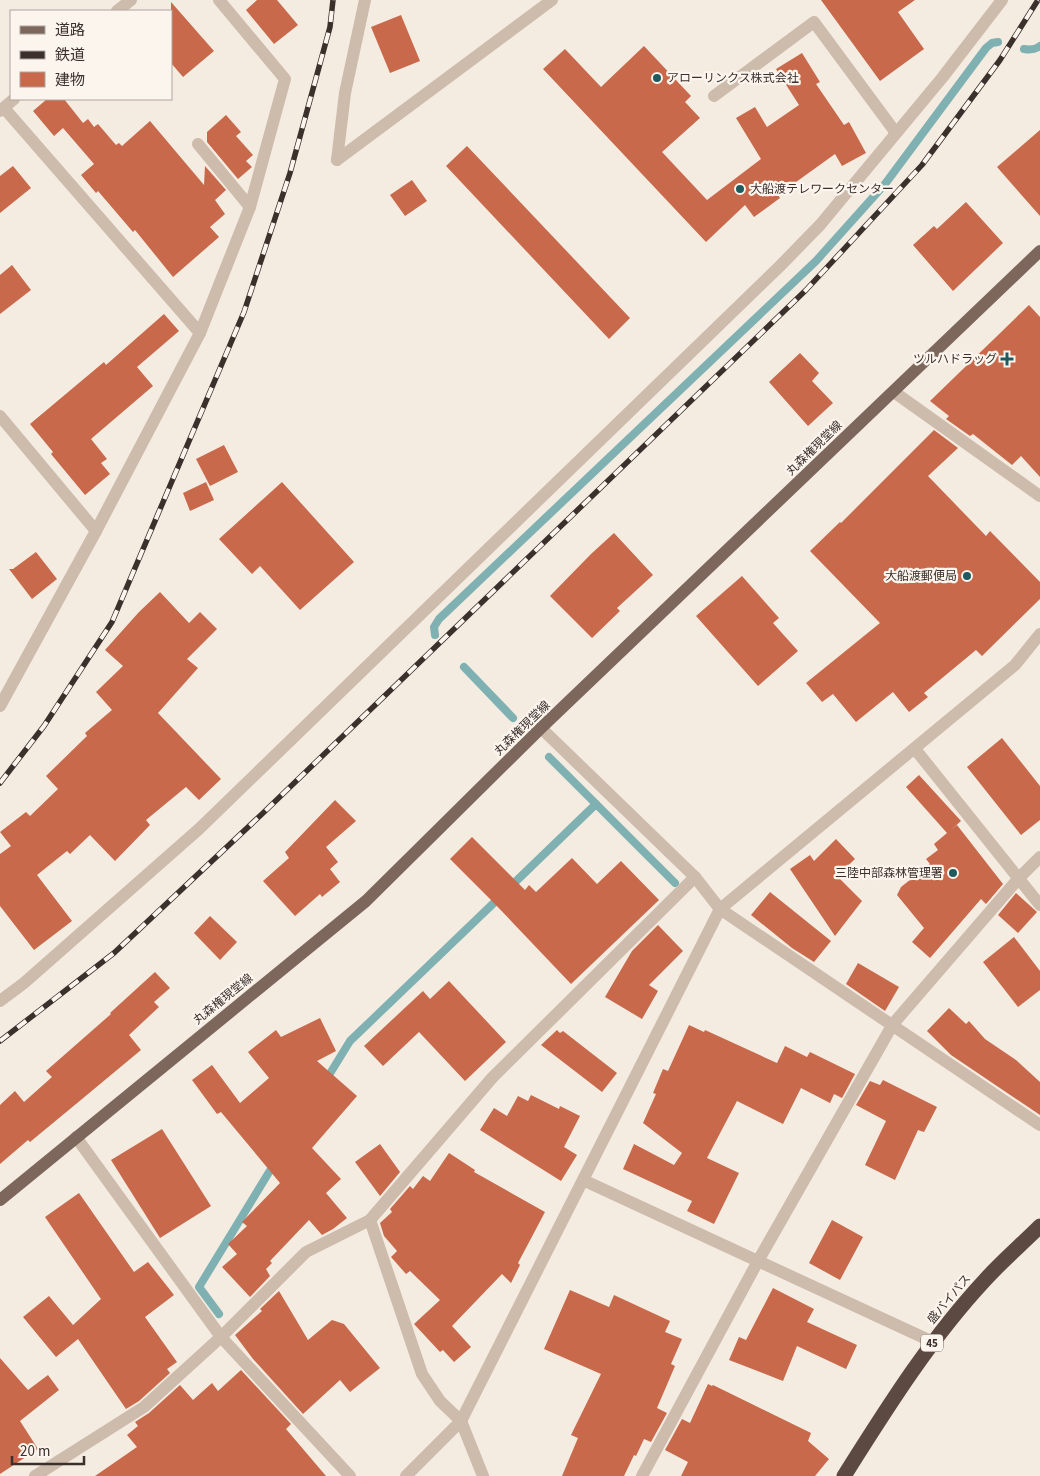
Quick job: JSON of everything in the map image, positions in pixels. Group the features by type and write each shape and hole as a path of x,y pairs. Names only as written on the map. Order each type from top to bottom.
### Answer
{"highway":[{"name":"盛バイパス","path":"844,1476 884,1412 933,1342 985,1280 1040,1226"}],"main road":[{"name":"丸森権現堂線","path":"0,1200 366,901 542,728 1040,251"}],"street":[{"path":"118,10 131,0"},
{"path":"0,706 96,531 200,333 250,207 285,79 219,0"},
{"path":"365,0 345,92 337,160 552,0"},
{"path":"0,1001 24,984 199,829 780,266 820,225 896,132 997,2"},
{"path":"714,96 814,22 896,132"},
{"path":"13,100 2,109 200,333"},
{"path":"198,144 250,207"},
{"path":"894,392 1040,496"},
{"path":"0,416 96,531"},
{"path":"406,1476 461,1421 720,909 1015,665 1040,634"},
{"path":"542,728 695,878 720,909 1040,1125"},
{"path":"915,749 1040,906"},
{"path":"642,1476 758,1261 893,1024 1019,878 1040,857"},
{"path":"35,1476 144,1407 221,1337 306,1252 370,1220 492,1078 695,878"},
{"path":"76,1137 221,1337 350,1476"},
{"path":"583,1180 933,1342"},
{"path":"370,1220 422,1374 440,1401 461,1421 483,1476"}],"building":[{"path":"257,0 277,0 298,25 274,44 246,10"},
{"path":"821,0 915,0 898,12 924,49 880,81"},
{"path":"171,2 214,51 183,77 172,64"},
{"path":"401,15 420,61 390,73 371,27"},
{"path":"644,46 691,96 685,102 700,118 662,152 707,200 761,159 736,118 755,107 767,127 799,105 776,69 802,53 820,82 816,84 844,125 849,122 866,153 842,166 835,154 778,195 780,198 754,217 745,205 706,242 543,69 565,49 601,87"},
{"path":"46,100 65,100 83,123 88,119 94,127 98,124 116,145 119,143 122,146 150,121 204,185 205,166 226,190 215,200 225,214 210,227 219,237 173,277 135,230 133,232 98,191 96,193 81,175 94,164 63,128 54,136 33,111"},
{"path":"226,115 241,132 236,136 253,155 246,161 252,167 238,179 207,142 207,132"},
{"path":"1040,130 1040,216 997,167"},
{"path":"467,146 630,318 609,339 446,166"},
{"path":"13,166 31,188 0,213 0,176"},
{"path":"412,180 427,201 405,216 390,195"},
{"path":"966,202 1003,243 953,291 913,245 934,226 937,229"},
{"path":"12,265 31,290 0,314 0,275"},
{"name":"ツルハドラッグ","path":"1029,305 1040,317 1040,477 1021,456 1012,465 973,434 970,436 946,419 949,416 930,401"},
{"path":"164,314 179,331 137,367 153,386 91,439 107,459 101,463 110,474 85,495 51,454 53,452 30,424 104,362 106,365"},
{"path":"800,353 819,373 812,381 833,403 808,426 769,382"},
{"path":"934,430 958,448 928,476 986,536 990,531 1040,582 1040,599 982,656 976,650 924,693 928,697 909,712 893,692 856,722 833,694 822,702 806,683 880,623 810,551 841,523"},
{"path":"224,445 238,472 210,486 196,459"},
{"path":"206,482 214,500 190,511 183,493"},
{"path":"282,482 354,562 300,610 260,566 252,574 219,539"},
{"path":"614,533 653,575 617,608 620,611 592,638 550,596"},
{"path":"36,552 57,579 32,599 9,569 13,569"},
{"path":"742,576 779,618 773,623 798,651 758,686 696,616"},
{"path":"160,592 189,623 200,612 217,629 187,659 198,668 158,713 221,779 199,800 186,787 146,820 150,825 115,861 90,835 70,854 67,851 37,875 72,921 34,950 0,906 0,854 11,846 0,832 26,812 30,816 58,789 46,776 87,736 85,733 112,710 96,692 123,666 105,650"},
{"path":"1002,738 1040,786 1040,820 1021,835 967,767"},
{"path":"919,775 961,821 951,830 957,825 1003,884 986,904 981,899 930,958 912,942 924,928 897,895 901,887 930,864 926,859 938,850 934,844 947,833 906,787"},
{"path":"335,800 356,821 326,847 338,862 330,869 340,882 322,897 320,894 295,916 263,881 289,858 285,852"},
{"path":"472,837 525,890 529,885 536,892 572,858 597,884 621,861 659,900 571,984 450,859"},
{"path":"836,839 855,859 837,876 862,901 835,936 790,869 810,855 814,861"},
{"path":"770,892 831,941 814,962 792,948 751,915"},
{"path":"1016,893 1037,912 1018,933 998,915"},
{"path":"210,916 237,942 220,960 194,933"},
{"path":"658,925 683,951 649,985 658,991 642,1019 605,997 632,951"},
{"path":"1014,937 1040,971 1040,990 1018,1007 983,962"},
{"path":"858,963 899,987 885,1011 846,984"},
{"path":"155,972 170,988 154,1002 159,1007 129,1035 141,1050 30,1142 28,1140 0,1164 0,1105 15,1091 24,1102 52,1077 46,1071 111,1014"},
{"path":"449,981 506,1042 465,1081 419,1032 383,1066 364,1046 423,991 430,999"},
{"path":"949,1008 966,1024 969,1021 985,1039 1016,1060 1040,1082 1040,1115 951,1055 927,1031"},
{"path":"320,1018 336,1051 317,1061 357,1096 312,1148 341,1179 326,1193 347,1218 322,1235 309,1220 270,1261 272,1263 266,1269 270,1276 250,1297 222,1267 237,1254 228,1244 247,1226 242,1222 280,1183 221,1112 217,1114 192,1080 212,1065 240,1103 269,1078 248,1052 276,1030 281,1037"},
{"path":"689,1025 704,1032 705,1030 777,1063 785,1046 807,1057 810,1052 855,1074 842,1098 834,1094 830,1103 801,1088 783,1124 737,1101 707,1158 739,1173 714,1224 687,1211 692,1201 623,1169 634,1144 674,1165 682,1153 643,1123 656,1094 653,1093 663,1069 668,1071"},
{"path":"557,1030 560,1033 563,1031 617,1073 602,1092 541,1045"},
{"path":"883,1080 937,1107 924,1132 918,1130 895,1180 865,1165 886,1121 856,1105 870,1081 880,1085"},
{"path":"531,1095 559,1109 560,1106 580,1116 564,1147 577,1155 561,1181 480,1130 494,1108 507,1116 518,1096 528,1101"},
{"path":"162,1129 211,1206 160,1238 111,1160"},
{"path":"380,1144 400,1172 380,1196 355,1162"},
{"path":"449,1153 475,1170 474,1172 545,1212 518,1263 520,1265 511,1283 502,1274 452,1326 471,1347 454,1362 443,1350 440,1352 414,1324 440,1300 410,1271 406,1274 391,1257 397,1251 384,1236 380,1223 392,1212 390,1209 410,1186 413,1189 423,1176 430,1181"},
{"path":"79,1193 134,1272 148,1262 174,1295 145,1317 177,1362 167,1369 170,1373 139,1401 126,1409 78,1339 56,1357 23,1317 49,1296 73,1325 101,1299 45,1217"},
{"path":"832,1220 863,1237 840,1280 809,1263"},
{"path":"773,1288 814,1309 807,1322 857,1345 846,1369 797,1346 783,1381 729,1360 739,1337 746,1340"},
{"path":"570,1290 609,1307 614,1295 670,1321 665,1332 682,1339 671,1364 675,1366 657,1408 667,1413 651,1442 644,1439 624,1476 562,1476 578,1438 571,1435 601,1374 544,1349"},
{"path":"279,1291 308,1340 332,1320 344,1324 380,1368 350,1392 340,1380 303,1414 253,1359 235,1335 262,1311 260,1309"},
{"path":"0,1358 28,1390 48,1375 59,1390 20,1421 38,1449 0,1474"},
{"path":"241,1370 291,1424 286,1429 326,1476 95,1476 137,1447 127,1435 138,1426 135,1422 149,1413 180,1385 193,1400 212,1383 218,1391"},
{"path":"708,1384 811,1433 808,1441 829,1459 815,1476 681,1476 688,1462 665,1450 682,1419 690,1423"}],"waterway":[{"path":"435,635 434,627 439,619 816,261 885,184 986,48 992,43 998,42"},
{"path":"1024,49 1040,46"},
{"path":"464,667 513,718"},
{"path":"549,757 675,883"},
{"path":"510,887 596,804"},
{"path":"326,1080 350,1041 500,897"},
{"path":"219,1314 199,1287 274,1164"}],"railway":[{"path":"0,783 44,726 112,622 244,312 290,173 330,27 333,0"},
{"path":"0,1041 114,953 262,814 806,290 922,165 1000,60 1038,0"}],"place":[{"name":"アローリンクス株式会社","path":"657,78"},
{"name":"大船渡テレワークセンター","path":"740,189"},
{"name":"ツルハドラッグ","path":"1007,359"},
{"name":"大船渡郵便局","path":"967,576"},
{"name":"三陸中部森林管理署","path":"953,873"}]}
